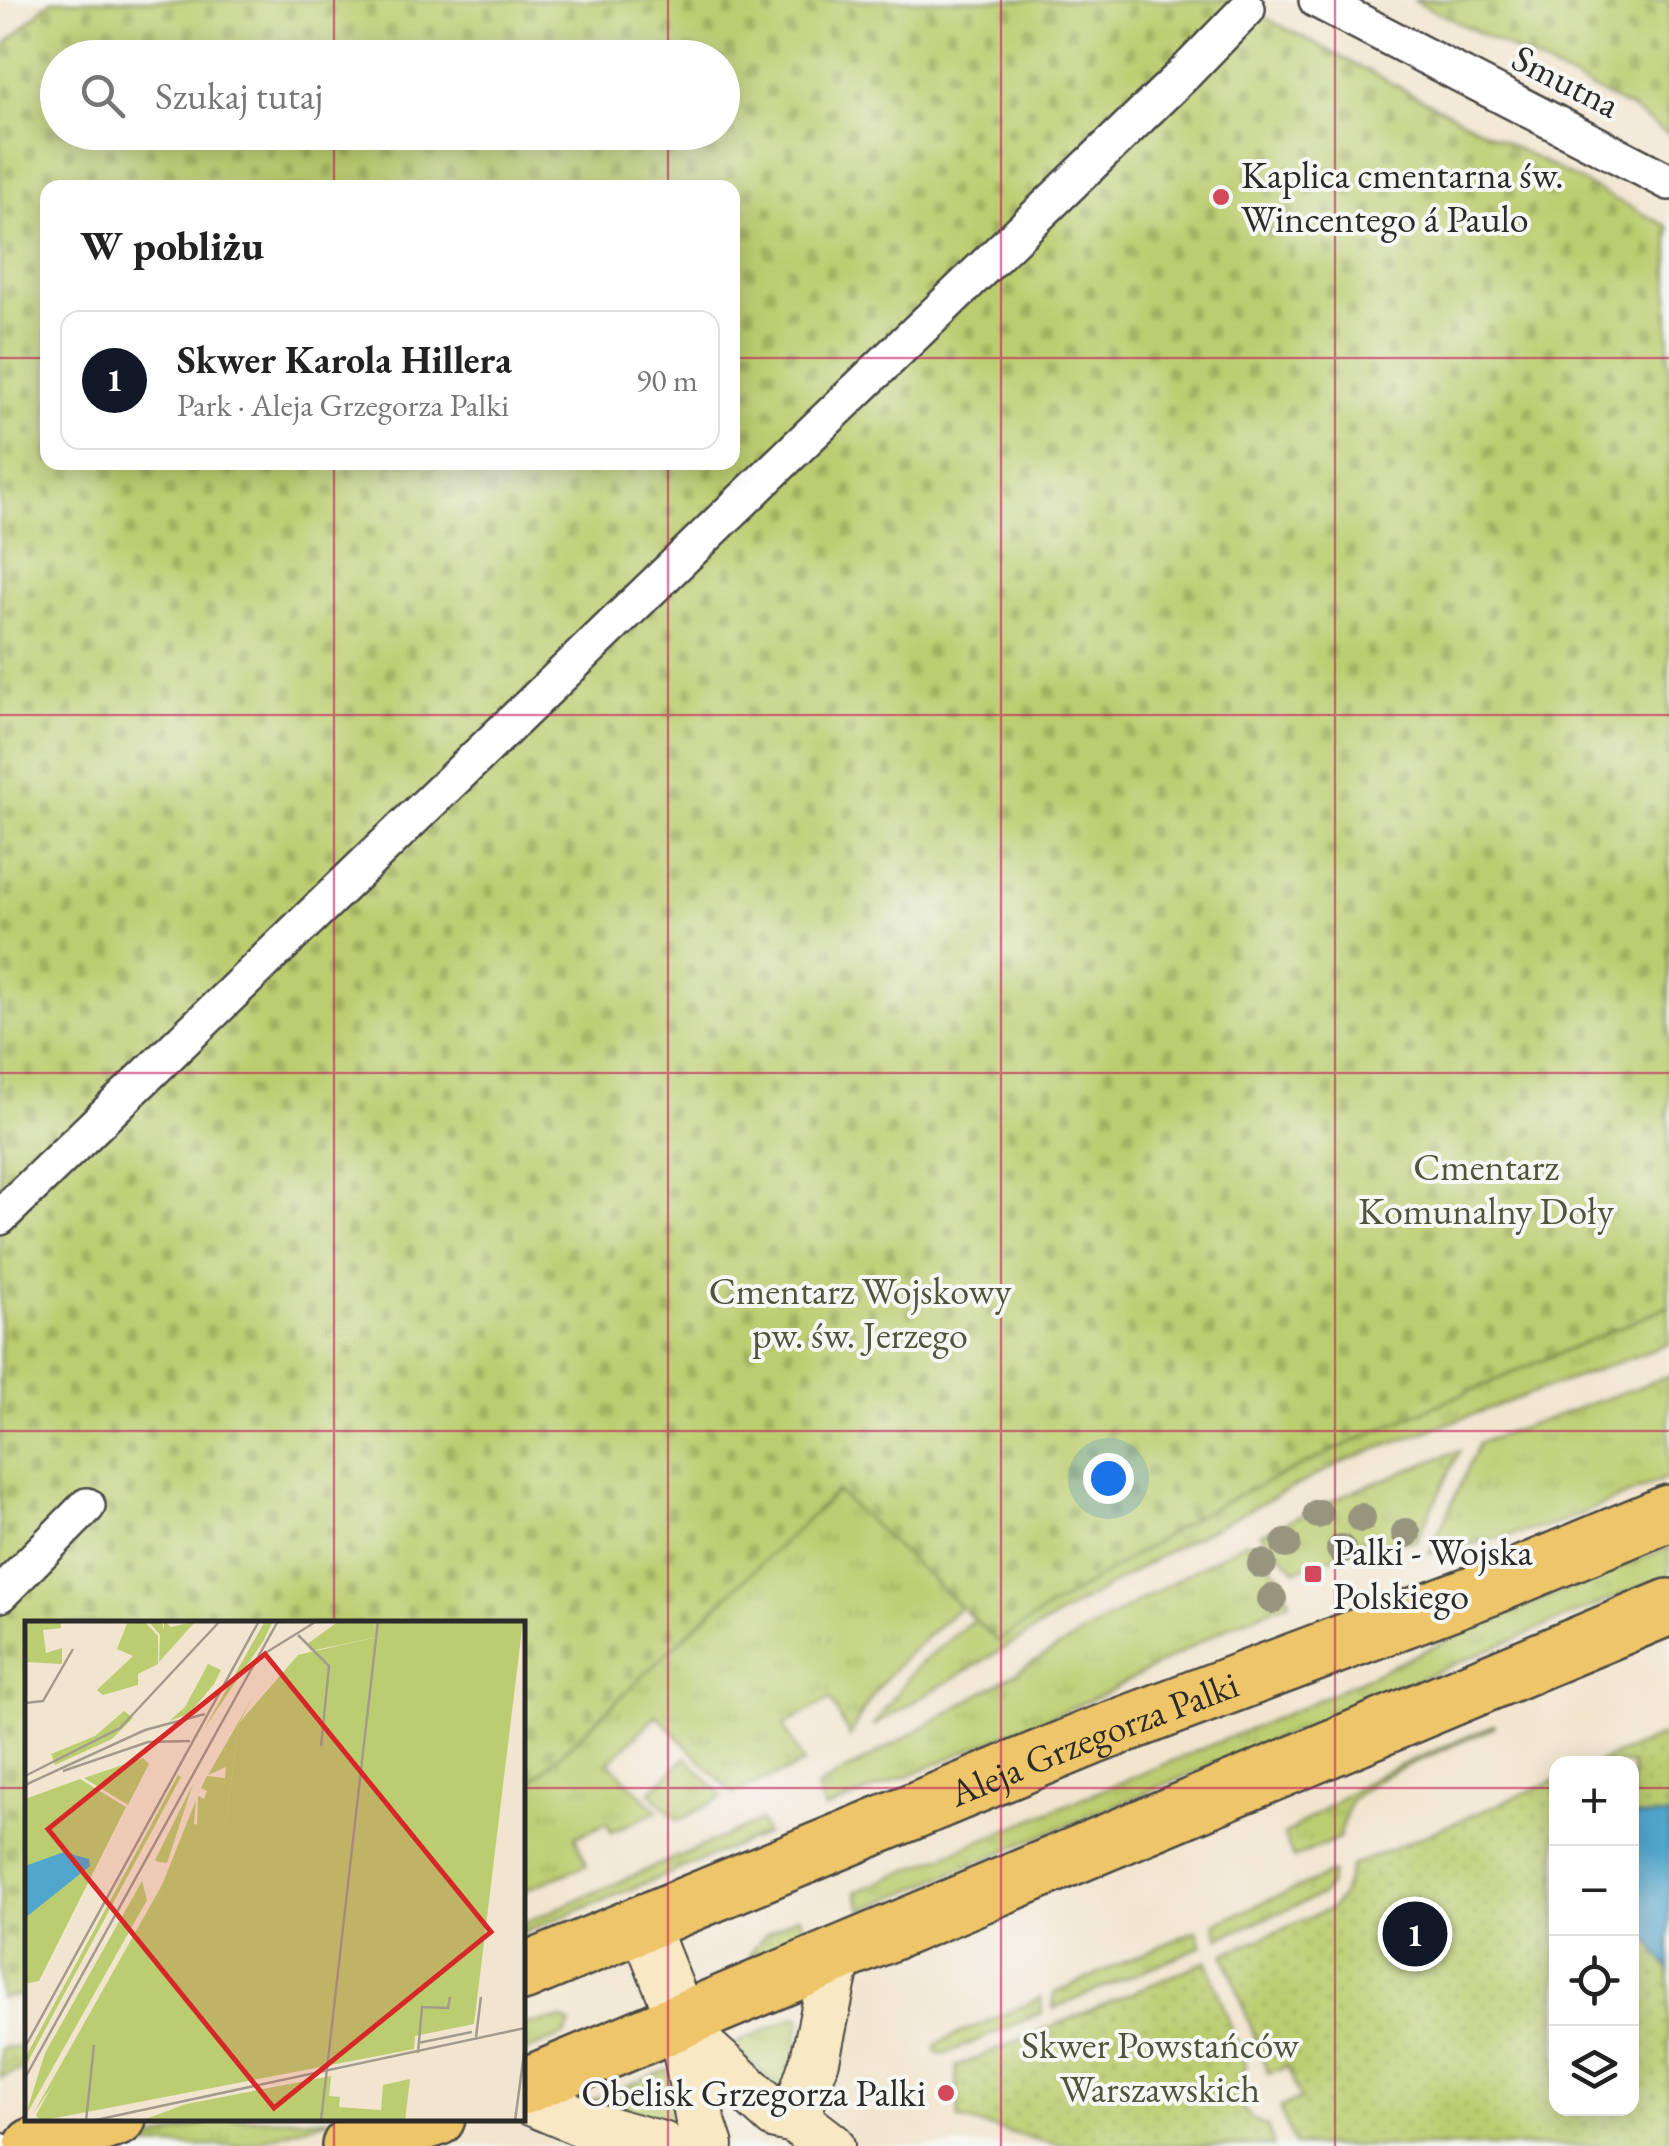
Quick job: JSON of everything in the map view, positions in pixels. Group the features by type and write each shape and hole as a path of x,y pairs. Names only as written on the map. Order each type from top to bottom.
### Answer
{"main road":[{"name":"Aleja Grzegorza Palki","path":"525,1972 1092,1737 1491,1586 1669,1513"},
{"path":"525,2086 1669,1607"},
{"path":"643,1923 682,2021 699,2116 709,2146"},
{"path":"682,2021 703,2049 776,2115 812,2133 815,2060 837,1956"},
{"path":"525,2098 596,2128 662,2146"},
{"path":"32,2146 109,2121"},
{"path":"350,2146 427,2121"}],"street":[{"name":"Smutna","path":"1317,0 1669,182"},
{"path":"0,1217 1252,4"},
{"path":"0,1594 87,1506"}],"lane":[{"path":"0,2142 10,2146"}],"green space":[{"path":"51,0 1231,0 1669,227 1669,1306 1367,1435 1205,1511 997,1641 837,1491 525,1788 525,1621 25,1621 25,1994 0,1998 0,50"},
{"path":"1413,0 1669,0 1669,135 1630,108"},
{"path":"1669,1306 1669,1344 1349,1459 1170,1550 873,1726 915,1668 974,1619 997,1640 1205,1511 1367,1435"},
{"path":"1669,1376 1669,1477 1557,1524 1429,1554 1479,1443"},
{"path":"1460,1450 1416,1541 1370,1543 1296,1570 1261,1534 1349,1493"},
{"path":"837,1491 961,1606 884,1681 850,1737 830,1699 784,1725 804,1764 733,1794 657,1715 609,1762 658,1811 611,1832 607,1823 575,1837 587,1865 525,1890 525,1788"},
{"path":"1247,1541 1281,1576 1290,1601 1230,1626 1102,1695 825,1810 816,1788"},
{"path":"1669,1547 1669,1575 863,1910 856,1892 1298,1709 1483,1624"},
{"path":"1494,1725 1375,1780 1350,1801 1339,1838 1293,1858 1284,1835 1373,1777"},
{"path":"1669,1733 1669,2146 1294,2146 1280,2107 1300,2099 1288,2067 1268,2073 1224,1954 1330,1909 1342,1896 1351,1866 1549,1783 1549,2116 1639,2116 1639,1756 1613,1756"},
{"path":"686,1757 723,1797 678,1821 650,1792"},
{"path":"761,1821 766,1834 525,1932 525,1922"},
{"path":"1332,1873 1329,1886 1321,1895 1219,1938 1215,1923"},
{"path":"799,1915 807,1935 754,1957 750,1954 766,1934"},
{"path":"1197,1930 1202,1946 1053,2009 1054,1993"},
{"name":"Skwer Powstańców Warszawskich","path":"1207,1961 1246,2068 1239,2086 1240,2103 1257,2122 1267,2126 1274,2146 1062,2146 959,2119 956,2067"},
{"path":"1041,1998 1042,2013 950,2052 936,2051 936,2045 944,2040"},
{"path":"800,2017 790,2100 732,2045"},
{"path":"563,2019 571,2025 565,2035 525,2051 525,2024"},
{"path":"25,2046 25,2069 0,2077 0,2048"},
{"path":"668,2070 685,2134 585,2103"},
{"path":"213,2121 324,2121 244,2146 132,2146"}],"water":[{"path":"1669,1816 1669,1970 1639,1925 1639,1817"}],"place":[{"name":"Kaplica cmentarna św. Wincentego á Paulo","path":"1221,197"},
{"name":"Palki - Wojska Polskiego","path":"1313,1574"},
{"name":"Skwer Karola Hillera","path":"1415,1934"},
{"name":"Obelisk Grzegorza Palki","path":"946,2093"}],"park label":[{"name":"Cmentarz Komunalny Doły","path":"1486,1189"},
{"name":"Cmentarz Wojskowy pw. św. Jerzego","path":"860,1313"}]}
